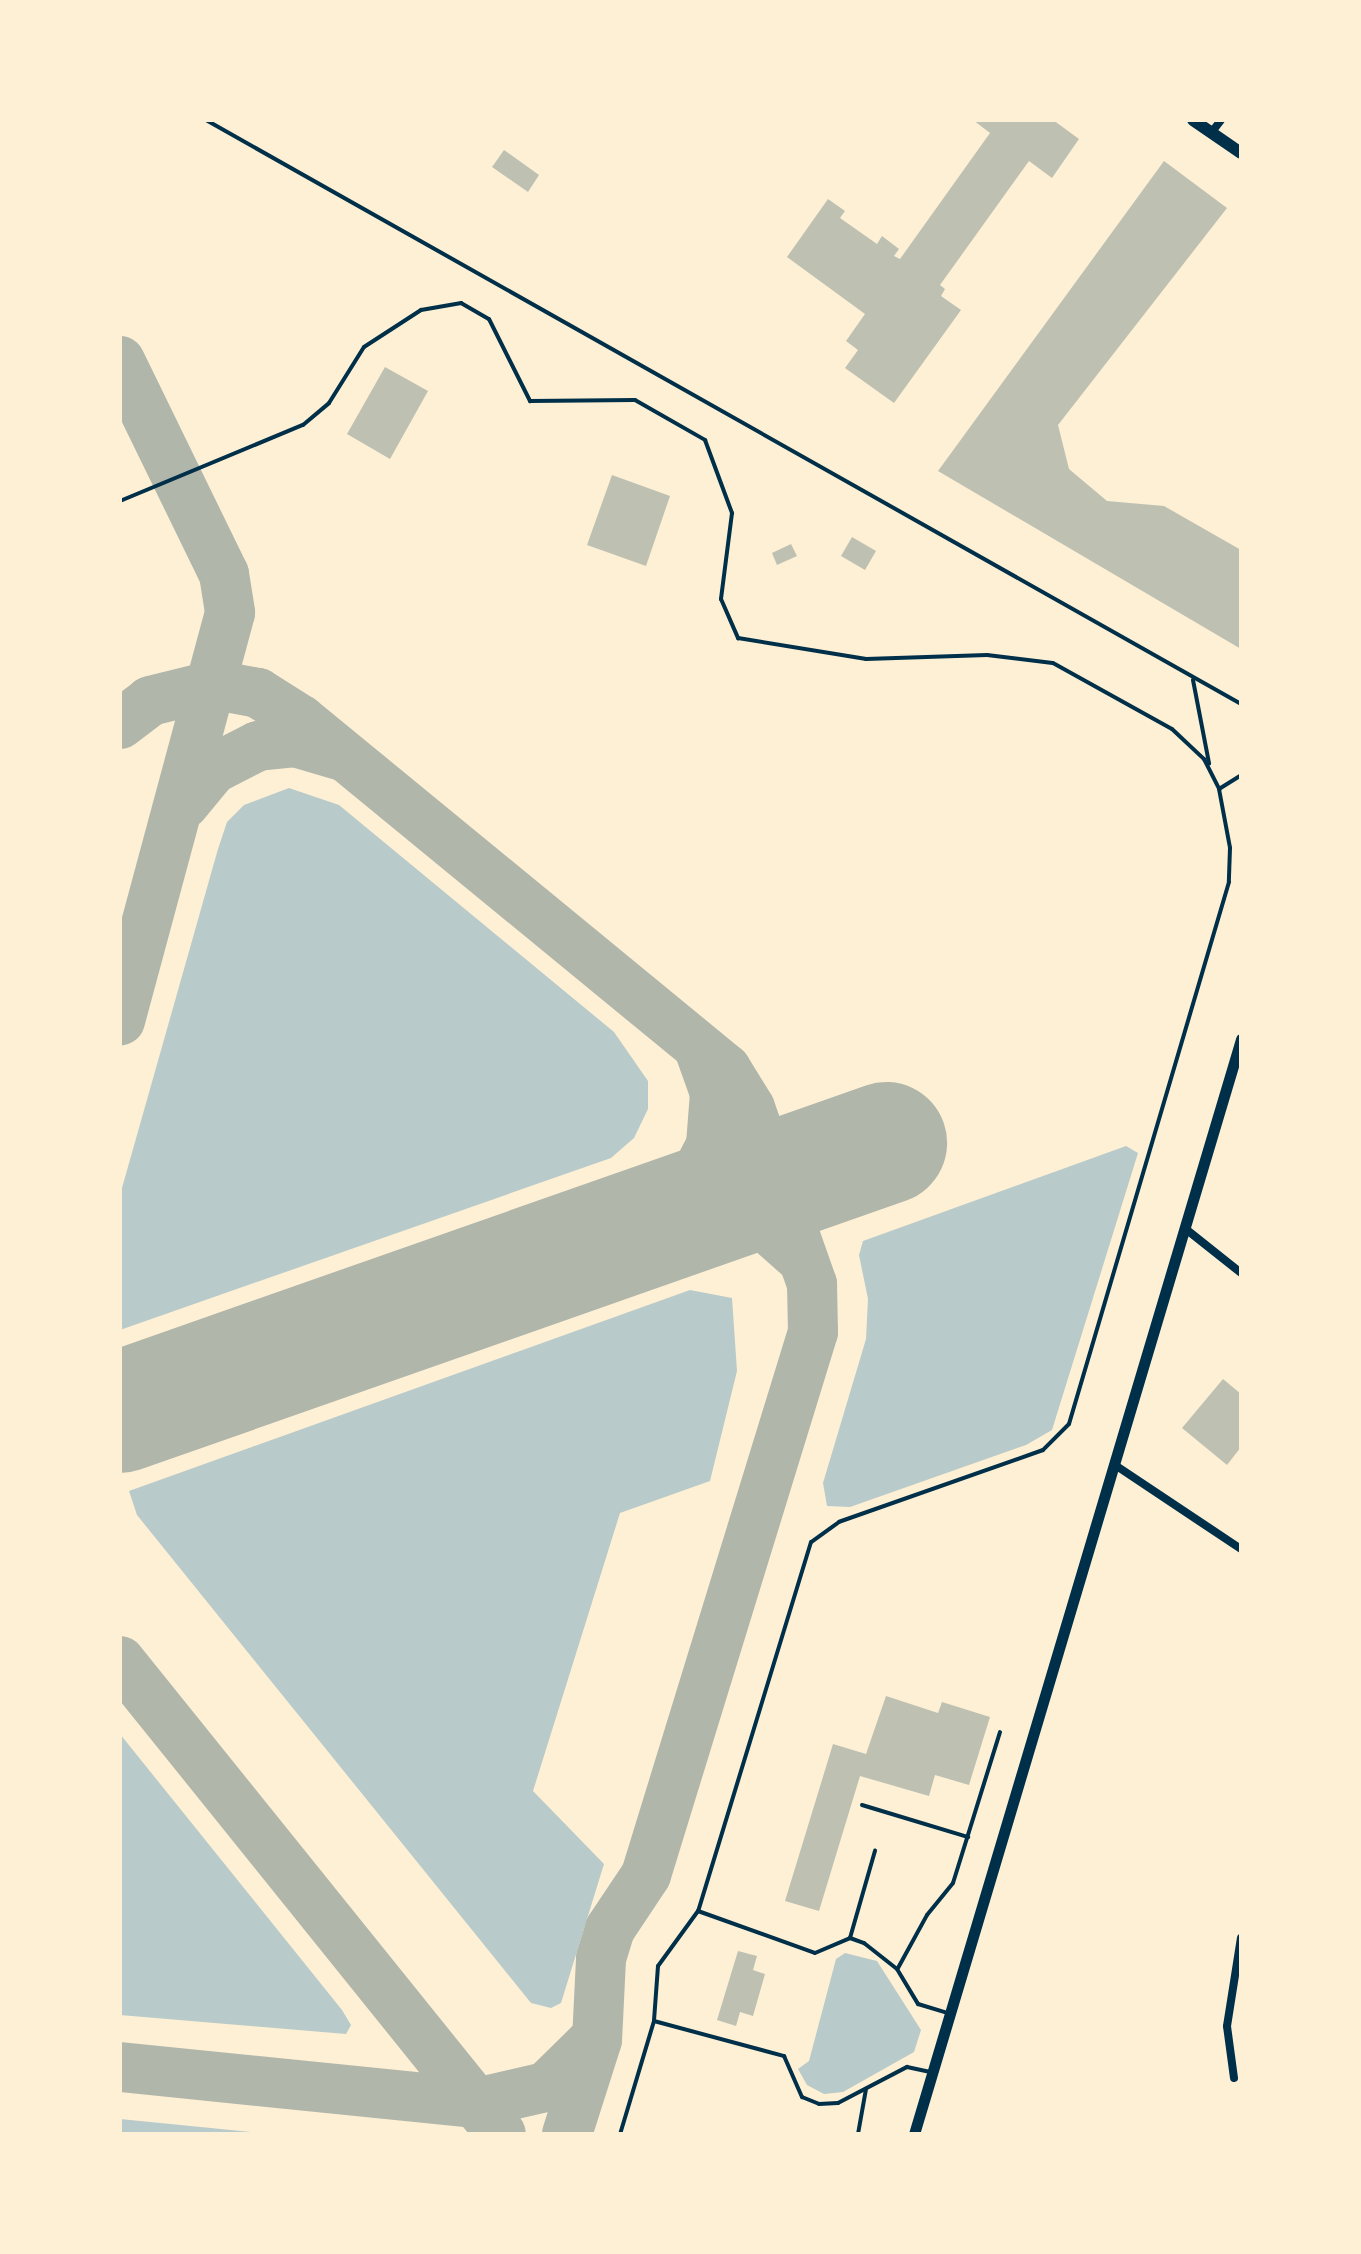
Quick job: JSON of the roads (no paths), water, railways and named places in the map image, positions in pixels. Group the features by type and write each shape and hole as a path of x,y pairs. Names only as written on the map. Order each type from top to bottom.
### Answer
{"main road":[{"path":"1193,120 1241,152"},
{"path":"914,2134 955,2014 1241,1039"}],"street":[{"path":"1211,133 1220,120"},
{"path":"1187,1230 1241,1274"},
{"path":"1115,1465 1241,1548"},
{"path":"1234,2078 1227,2026 1241,1938"}],"lane":[{"path":"206,120 1241,704"},
{"path":"120,501 303,424 328,403 364,347 422,310 461,303 489,319 530,401 634,400 705,440 732,513 722,611 738,638 866,659 987,655 1053,663 1172,729 1209,768 1219,788 1230,848 1228,882 1069,1424 1043,1450 839,1522 811,1542 698,1911 658,1966 654,2021 620,2134"},
{"path":"1192,677 1208,735 1209,768"},
{"path":"1219,788 1241,775"},
{"path":"898,1969 927,1915 953,1883 1000,1732"},
{"path":"862,1805 968,1837"},
{"path":"850,1938 875,1851"},
{"path":"698,1911 815,1953 850,1938 882,1952 898,1969 918,2004 955,2014"},
{"path":"654,2021 784,2056 802,2097 819,2104 866,2089 907,2066 936,2074"},
{"path":"858,2134 866,2089"}]}
